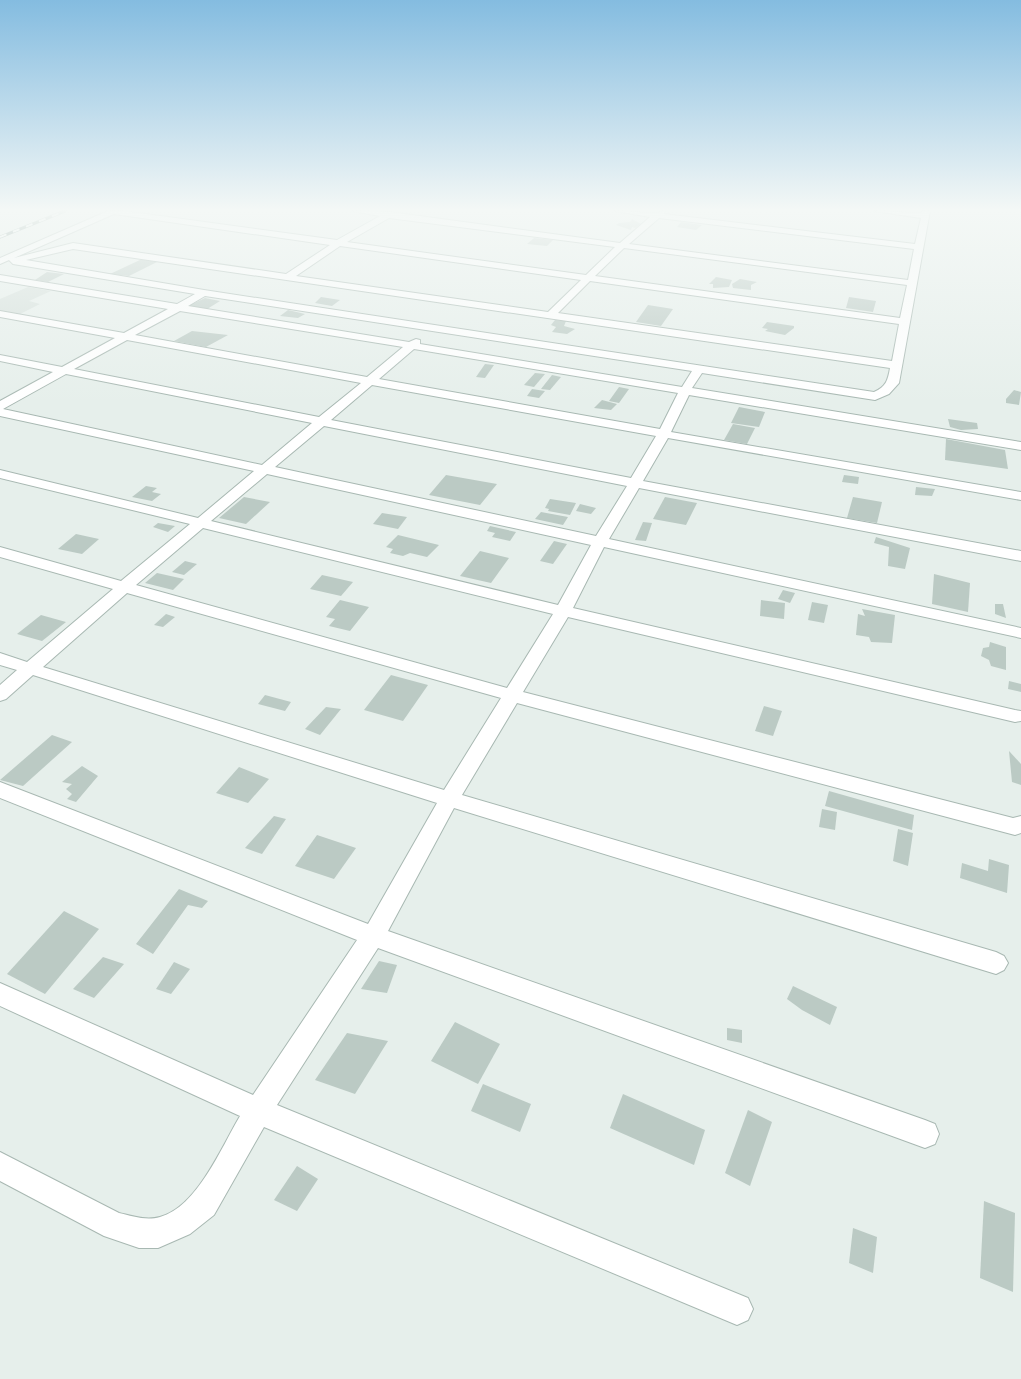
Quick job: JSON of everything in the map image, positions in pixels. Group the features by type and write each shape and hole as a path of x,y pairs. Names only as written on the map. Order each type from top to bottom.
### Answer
{"street":[{"path":"94,275 875,396 885,392 893,383 913,275"},
{"path":"277,275 896,365"},
{"path":"570,275 904,322"},
{"path":"550,315 591,275"},
{"path":"852,275 912,283"},
{"path":"0,278 1021,446"},
{"path":"0,406 204,293"},
{"path":"0,314 1021,496"},
{"path":"0,694 124,586 412,346 430,328"},
{"path":"0,358 634,483 1021,556"},
{"path":"0,1166 114,1226 140,1233 158,1233 180,1224 204,1205 258,1111 373,936 449,799 563,611 601,540 664,434 684,392 699,369"},
{"path":"0,412 601,540 1021,633"},
{"path":"0,474 201,521 563,611 1015,716"},
{"path":"0,552 510,695 1015,827 1021,824"},
{"path":"0,659 449,799 996,963"},
{"path":"0,790 373,936 925,1134"},
{"path":"0,994 258,1111 736,1310"}],"shaded area":[{"path":"28,287 51,291 29,301 40,304 20,314 0,311 0,299"}],"building":[{"path":"42,275 61,275 48,282 35,280"},
{"path":"716,277 732,280 729,287 713,288 713,284 709,284"},
{"path":"740,279 757,282 751,285 751,290 733,288 732,284"},
{"path":"321,297 340,300 332,306 315,303"},
{"path":"849,297 876,301 873,312 846,308"},
{"path":"205,298 220,301 204,311 186,307"},
{"path":"648,305 673,309 661,326 636,322"},
{"path":"288,310 305,314 298,318 280,316"},
{"path":"555,320 566,321 564,326 575,329 567,334 552,332 556,327 551,325"},
{"path":"767,322 794,326 794,328 785,335 765,331 768,329 762,328"},
{"path":"192,331 228,335 206,347 174,341"},
{"path":"485,364 494,365 485,378 476,377"},
{"path":"535,373 545,374 534,387 524,385"},
{"path":"552,375 561,377 550,390 541,389"},
{"path":"619,387 629,389 619,403 609,401"},
{"path":"532,389 545,391 539,398 527,396"},
{"path":"1014,390 1021,392 1019,405 1006,403 1006,399"},
{"path":"602,400 617,404 611,410 594,408"},
{"path":"739,407 765,412 759,427 731,423"},
{"path":"948,419 977,423 978,429 961,430 950,427"},
{"path":"733,424 755,428 747,444 724,440"},
{"path":"946,439 1005,450 1008,469 945,460"},
{"path":"446,475 497,484 480,505 429,495"},
{"path":"844,475 859,477 858,484 842,482"},
{"path":"146,486 157,488 152,492 161,494 152,501 132,497"},
{"path":"916,487 935,489 932,496 915,495"},
{"path":"244,497 270,502 246,524 219,518"},
{"path":"665,497 697,503 686,525 653,519"},
{"path":"853,497 882,502 877,523 847,518"},
{"path":"550,499 576,503 570,515 548,511 549,509 545,508"},
{"path":"580,504 596,508 591,514 576,511"},
{"path":"541,512 568,517 563,525 535,519"},
{"path":"382,513 407,517 398,529 373,524"},
{"path":"643,522 652,523 646,541 635,540"},
{"path":"158,523 175,526 168,532 153,527"},
{"path":"490,526 516,532 510,541 492,537 495,533 487,531"},
{"path":"76,534 99,539 82,554 58,549"},
{"path":"398,535 439,545 427,557 410,553 403,556 390,553 393,549 386,547"},
{"path":"876,537 910,548 905,569 888,566 889,547 874,543"},
{"path":"554,541 567,544 553,564 540,561"},
{"path":"480,551 509,558 491,583 460,576"},
{"path":"185,561 197,564 184,575 172,572"},
{"path":"157,573 184,579 173,590 145,583"},
{"path":"934,574 970,583 968,612 932,604"},
{"path":"322,575 353,582 341,596 310,589"},
{"path":"783,590 795,593 790,603 778,599"},
{"path":"340,600 369,607 350,631 329,626 335,619 326,617"},
{"path":"761,600 785,603 784,619 760,616"},
{"path":"812,602 828,605 824,623 808,620"},
{"path":"995,604 1003,604 1006,618 995,614"},
{"path":"862,609 895,615 892,643 871,642 869,637 856,635 858,614 865,616"},
{"path":"166,614 175,617 163,627 154,625"},
{"path":"41,615 66,622 42,641 17,634"},
{"path":"990,642 1006,647 1006,670 991,666 989,660 981,656 983,648 989,647"},
{"path":"391,675 428,685 403,721 364,710"},
{"path":"1009,681 1021,684 1021,692 1008,689"},
{"path":"265,695 291,702 285,711 258,704"},
{"path":"764,706 782,711 773,736 755,731"},
{"path":"326,707 341,709 320,735 305,729"},
{"path":"52,735 72,742 23,786 0,780"},
{"path":"1009,751 1021,764 1021,785 1012,782"},
{"path":"82,766 98,776 76,802 67,799 72,794 66,789 72,784 62,782"},
{"path":"239,767 269,779 248,803 216,793"},
{"path":"829,791 914,815 912,830 825,806"},
{"path":"822,809 837,812 835,830 819,827"},
{"path":"274,816 286,819 262,854 245,848"},
{"path":"898,829 913,833 908,866 893,861"},
{"path":"317,835 356,848 334,879 295,866"},
{"path":"989,859 1009,865 1007,893 960,878 962,863 988,871"},
{"path":"179,889 208,901 202,908 188,905 153,954 136,944"},
{"path":"64,911 99,929 45,994 7,974"},
{"path":"103,957 124,964 94,998 73,989"},
{"path":"379,961 397,965 387,993 361,989"},
{"path":"174,962 190,969 171,994 156,989"},
{"path":"793,986 837,1007 830,1025 787,999"},
{"path":"455,1022 500,1044 478,1084 431,1061"},
{"path":"727,1028 742,1030 742,1043 727,1040"},
{"path":"347,1033 388,1041 355,1094 315,1080"},
{"path":"483,1084 531,1104 520,1132 471,1111"},
{"path":"623,1094 705,1130 694,1165 610,1128"},
{"path":"748,1110 772,1122 750,1186 725,1173"},
{"path":"297,1166 318,1179 297,1211 274,1200"},
{"path":"984,1201 1015,1213 1013,1292 980,1278"},
{"path":"853,1228 877,1237 873,1273 849,1263"}]}
